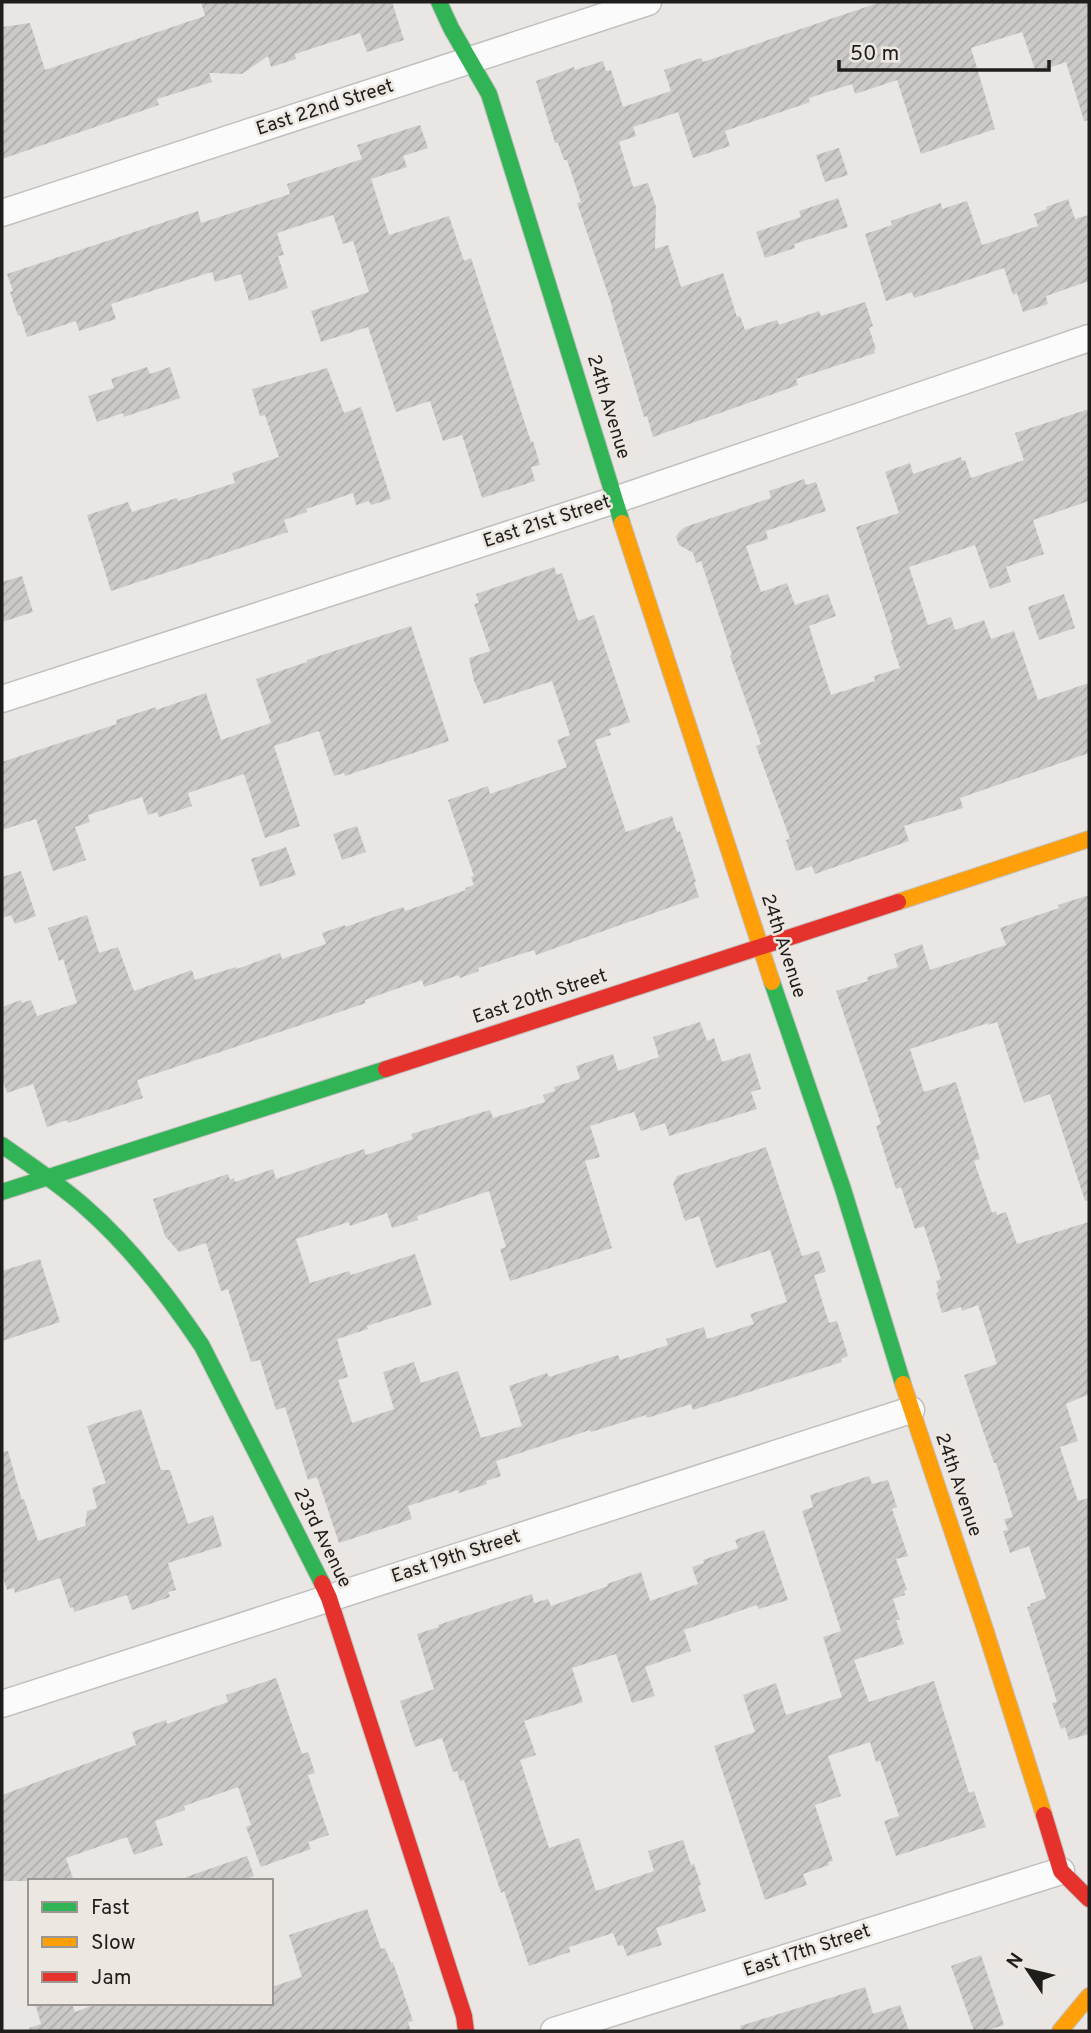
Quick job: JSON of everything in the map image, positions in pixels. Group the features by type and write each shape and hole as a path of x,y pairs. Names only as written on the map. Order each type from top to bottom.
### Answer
{"street":[{"name":"24th Avenue","path":"439,2 489,94 615,500 842,1189 1061,1871 1089,1899"},
{"name":"East 22nd Street","path":"2,214 648,2"},
{"name":"East 21st Street","path":"2,699 615,500 1089,338"},
{"name":"East 20th Street","path":"2,1192 761,948 1089,839"},
{"name":"23rd Avenue","path":"2,1145 91,1213 137,1259 181,1315 207,1356 329,1598 464,2016 466,2031"},
{"name":"East 19th Street","path":"2,1704 911,1409"},
{"name":"East 17th Street","path":"554,2031 1061,1871"},
{"path":"1060,2031 1089,1996"}],"building":[{"path":"201,2 392,2 404,40 367,52 360,33 295,54 296,59 271,67 268,56 242,74 209,73 212,82 157,99 159,105 2,159 2,27 30,23 45,70 205,16"},
{"path":"881,2 1089,2 1089,120 1084,121 1066,62 1036,72 1022,32 971,48 995,129 921,154 897,80 855,94 852,84 809,98 810,102 725,131 730,146 693,158 678,112 633,127 636,136 619,142 633,187 648,183 656,207 655,249 668,245 681,287 723,273 737,317 740,316 745,330 777,320 779,325 819,311 821,316 865,302 873,326 869,328 876,349 875,353 796,379 798,385 653,437 647,416 644,417 613,309 577,203 581,202 567,160 564,160 558,143 555,143 536,81 574,67 575,70 603,61 606,71 611,70 623,107 671,91 664,70 701,58 703,62"},
{"path":"420,125 428,148 403,156 407,167 371,179 389,235 449,216 464,261 471,258 531,442 533,441 540,465 531,467 535,481 482,498 462,435 443,441 430,401 396,412 368,327 321,342 311,311 369,292 353,241 343,244 333,215 277,233 284,255 278,256 288,288 249,301 241,274 215,282 212,272 111,304 116,319 79,331 76,321 27,337 10,292 13,291 7,274 198,211 201,223 290,194 287,184 362,159 357,145"},
{"path":"839,148 848,175 825,182 816,155"},
{"path":"838,198 848,227 794,244 795,248 765,258 756,232 801,217 799,211"},
{"path":"1068,199 1075,219 1089,215 1089,281 1046,296 1048,304 1023,312 1017,293 1013,295 1004,268 914,298 912,292 886,301 865,234 892,225 891,221 941,203 942,209 967,201 982,245 1038,226 1034,214"},
{"path":"147,367 150,374 170,367 180,398 124,417 123,413 97,422 88,396 114,388 111,379"},
{"path":"327,368 344,413 361,407 391,499 371,505 369,501 356,505 353,493 306,509 307,512 284,520 288,532 111,591 87,515 128,502 132,512 177,498 178,501 235,483 232,473 279,457 265,415 260,416 252,389"},
{"path":"1089,409 1089,501 1033,520 1044,554 1006,567 1011,582 990,589 975,545 909,567 928,625 951,617 955,630 984,620 991,639 1014,631 1038,700 1089,683 1089,753 960,798 963,808 904,826 909,841 815,874 812,866 796,871 786,840 790,839 756,746 761,744 701,561 696,563 693,553 679,545 676,537 679,532 685,527 771,498 769,491 804,479 806,485 816,482 826,511 766,531 768,539 746,546 761,592 787,583 795,605 828,594 836,616 809,626 831,695 875,681 874,676 900,668 856,527 899,513 885,472 910,463 913,474 961,457 962,461 965,460 971,478 1024,460 1015,433"},
{"path":"554,567 557,575 562,573 578,621 594,615 630,722 609,729 611,735 595,740 626,832 672,816 677,832 680,831 699,897 536,955 534,950 478,968 479,971 460,978 459,975 424,987 422,980 365,1000 366,1003 137,1080 143,1098 68,1123 67,1120 47,1127 33,1084 7,1093 2,1078 2,1007 21,1000 22,1003 31,1000 37,1016 77,1003 63,959 59,961 48,928 87,915 99,953 118,947 134,991 192,970 195,980 236,967 237,969 280,953 282,959 326,944 322,933 403,907 405,911 474,885 471,877 474,876 448,800 488,786 490,794 567,767 557,740 570,735 552,681 484,704 474,681 469,658 490,651 474,604 479,603 476,594"},
{"path":"22,576 33,612 2,622 2,582"},
{"path":"1064,594 1075,628 1039,640 1028,607"},
{"path":"411,626 449,741 345,776 344,773 334,776 319,731 274,746 300,826 265,838 244,774 188,793 192,806 159,817 157,812 148,815 142,797 88,815 90,822 75,827 86,860 53,871 36,819 2,830 2,762 117,724 116,720 206,693 221,740 271,723 256,679"},
{"path":"357,826 366,852 342,860 333,834"},
{"path":"286,847 296,875 260,887 251,859"},
{"path":"21,871 36,916 15,924 11,915 2,918 2,877"},
{"path":"1089,895 1089,1200 1085,1201 1050,1094 1024,1103 997,1022 910,1049 924,1092 956,1082 980,1159 974,1161 992,1213 996,1211 997,1215 1006,1212 1017,1244 1089,1222 1089,1394 1066,1404 1078,1441 1060,1447 1078,1501 1089,1498 1089,1734 1069,1740 1065,1727 1061,1729 1052,1703 1057,1702 1027,1607 1046,1598 1029,1546 1010,1553 1003,1531 1008,1530 1004,1519 1013,1517 964,1375 997,1364 978,1305 962,1311 961,1307 942,1313 936,1293 939,1291 936,1281 941,1279 924,1226 915,1229 901,1187 896,1189 876,1126 881,1124 836,991 868,981 867,977 898,967 894,954 922,944 930,970 1006,945 1000,928"},
{"path":"700,1022 707,1041 714,1038 722,1062 750,1053 761,1089 751,1092 757,1109 669,1136 665,1123 641,1131 634,1112 590,1126 600,1157 585,1161 612,1248 510,1281 500,1249 506,1247 489,1191 417,1216 418,1220 392,1228 387,1213 350,1226 349,1222 296,1239 310,1283 349,1271 351,1275 415,1254 432,1305 367,1326 368,1329 337,1339 348,1377 338,1380 352,1423 394,1409 383,1372 414,1362 421,1383 458,1371 481,1438 522,1426 509,1386 547,1373 549,1377 618,1355 620,1360 668,1345 666,1339 704,1327 707,1339 754,1324 750,1314 787,1302 770,1250 716,1268 699,1216 685,1221 673,1184 677,1176 766,1147 802,1256 819,1251 826,1272 814,1275 829,1323 837,1321 848,1356 841,1359 842,1362 693,1410 691,1404 647,1418 646,1415 496,1461 501,1476 486,1481 487,1484 408,1506 412,1519 339,1543 317,1477 308,1480 285,1407 276,1410 260,1360 251,1362 228,1289 221,1291 206,1243 179,1252 165,1236 153,1199 228,1174 230,1180 234,1178 235,1182 273,1169 276,1179 364,1149 366,1155 413,1139 411,1134 490,1110 493,1118 545,1102 543,1095 555,1091 554,1087 580,1079 576,1066 613,1054 618,1071 659,1057 653,1037"},
{"path":"40,1259 60,1322 2,1341 2,1271"},
{"path":"141,1409 161,1470 170,1470 188,1524 213,1515 222,1546 168,1563 176,1590 168,1592 170,1597 132,1610 127,1595 74,1612 73,1607 70,1608 60,1578 15,1593 14,1588 7,1590 2,1575 2,1452 8,1451 22,1500 24,1499 38,1541 85,1526 87,1511 97,1508 92,1488 106,1483 87,1426"},
{"path":"869,1476 872,1484 888,1480 897,1507 892,1509 908,1556 896,1559 907,1590 904,1591 905,1595 893,1599 904,1644 854,1660 869,1702 934,1681 969,1793 974,1791 986,1827 896,1856 884,1821 899,1816 880,1761 876,1762 870,1742 828,1756 841,1796 815,1805 833,1861 803,1874 807,1885 765,1900 714,1746 755,1732 743,1695 776,1683 786,1715 842,1697 823,1637 841,1631 802,1511 813,1507 810,1495"},
{"path":"764,1530 788,1600 759,1609 757,1605 684,1630 691,1651 645,1667 655,1696 632,1703 616,1654 572,1668 583,1702 524,1721 536,1755 520,1760 549,1848 579,1838 596,1891 654,1871 648,1851 683,1840 701,1885 698,1886 706,1911 656,1928 662,1945 627,1956 623,1945 618,1946 613,1933 569,1947 570,1952 529,1966 504,1891 501,1893 464,1780 460,1781 457,1771 453,1772 442,1738 415,1747 400,1701 434,1689 417,1634 532,1594 534,1603 548,1599 551,1606 641,1572 650,1601 698,1584 692,1567 704,1563 703,1560 738,1548 735,1540"},
{"path":"276,1678 302,1754 308,1752 315,1773 308,1775 329,1835 308,1842 311,1849 261,1867 246,1827 251,1825 238,1787 184,1806 185,1810 155,1821 163,1845 134,1855 127,1837 66,1858 73,1879 2,1881 2,1795 136,1745 132,1732 166,1720 167,1724 228,1702 226,1695"},
{"path":"247,1856 254,1876 246,1879 186,1877"},
{"path":"367,1909 381,1949 385,1948 391,1963 393,1962 413,2021 408,2022 411,2031 30,2031 29,2028 41,2024 36,2005 73,2005 75,2012 94,2005 273,2005 273,1986 302,1977 289,1935"},
{"path":"981,1955 1004,2025 985,2031 974,2031 951,1966"},
{"path":"865,1987 873,2014 900,2005 909,2031 741,2031 740,2026"}],"traffic: fast":[{"path":"439,2 489,94 622,523"},
{"path":"772,982 843,1189 903,1384"},
{"path":"2,1192 386,1069"},
{"path":"2,1145 84,1206 133,1255 176,1308 202,1346 322,1583"}],"traffic: slow":[{"path":"622,523 772,982"},
{"path":"898,902 1089,839"},
{"path":"903,1384 1044,1815"},
{"path":"1060,2031 1089,1996"}],"traffic: jam":[{"path":"386,1069 898,902"},
{"path":"322,1583 464,2016 466,2031"},
{"path":"1044,1815 1061,1871 1089,1899"}]}
